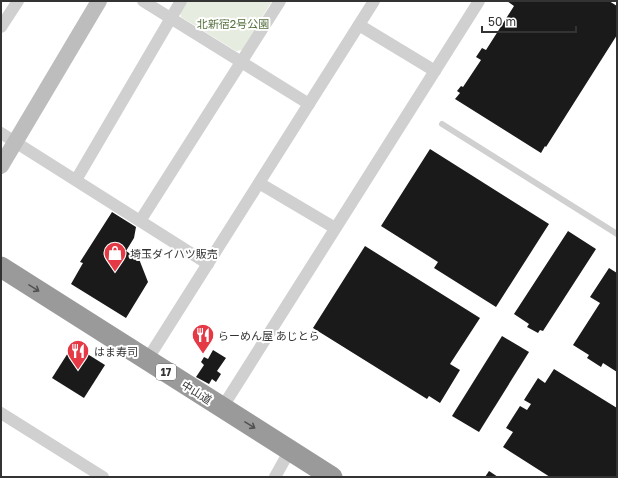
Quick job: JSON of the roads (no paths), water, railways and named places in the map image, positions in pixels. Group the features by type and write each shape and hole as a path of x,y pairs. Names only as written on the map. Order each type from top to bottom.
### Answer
{"highway":[{"name":"中山道","path":"1,267 222,408 283,463 332,477"},
{"name":"中山道","path":"1,284 307,477"}],"street":[{"path":"1,27 18,1"},
{"path":"1,166 99,1"},
{"path":"143,1 242,61 309,104"},
{"path":"76,180 181,1"},
{"path":"140,221 280,1"},
{"path":"147,360 374,1"},
{"path":"222,408 479,1"},
{"path":"359,25 435,71"},
{"path":"1,133 208,264"},
{"path":"259,183 335,228"},
{"path":"1,413 103,477"}],"lane":[{"path":"442,124 617,234"}],"place":[{"name":"埼玉ダイハツ販売","path":"115,272"},
{"name":"らーめん屋 あじとら","path":"203,354"},
{"name":"はま寿司","path":"78,370"}],"park label":[{"name":"北新宿2号公園","path":"233,23"}]}
